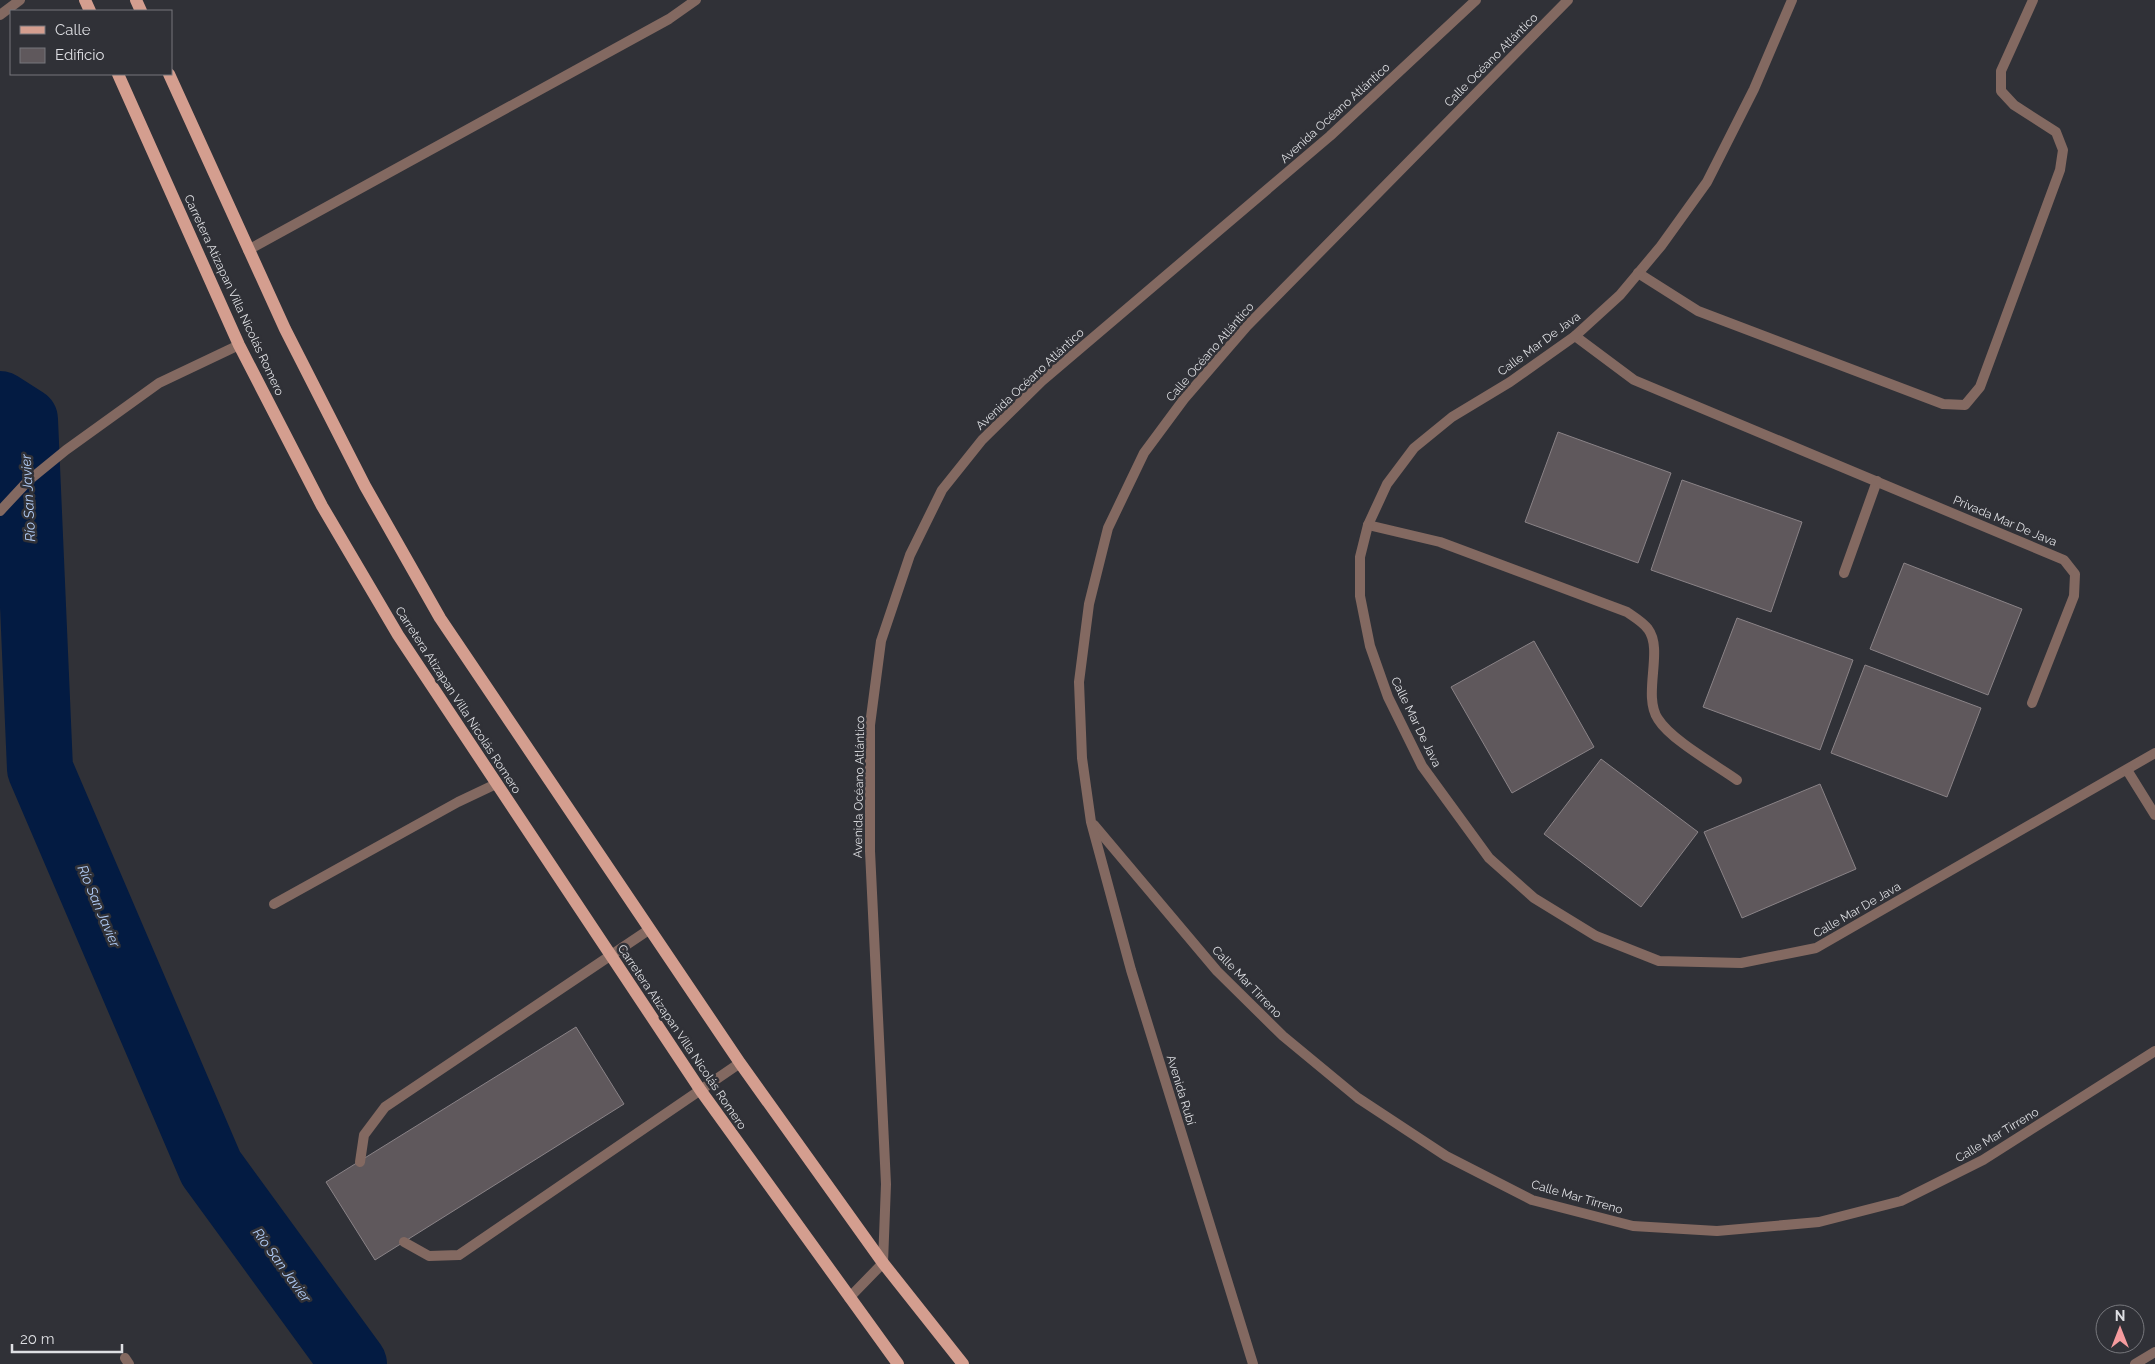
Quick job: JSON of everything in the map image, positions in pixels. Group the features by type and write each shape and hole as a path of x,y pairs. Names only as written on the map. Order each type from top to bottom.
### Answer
{"main road":[{"name":"Carretera Atizapan Villa Nicolás Romero","path":"118,75 239,345 322,506 398,635 701,1091 898,1364"},
{"path":"169,75 248,250 286,329 366,486 440,618 740,1063 884,1262 963,1364"}],"street":[{"path":"0,15 20,0"},
{"path":"248,250 660,23 696,0"},
{"name":"Avenida Océano Atlántico","path":"884,1262 886,1184 870,851 870,725 881,642 910,555 942,490 982,440 1042,381 1330,136 1476,0"},
{"name":"Calle Océano Atlántico","path":"1092,822 1082,758 1079,682 1088,604 1108,528 1144,453 1184,399 1247,326 1568,0"},
{"name":"Calle Mar De Java","path":"1792,0 1754,90 1707,182 1661,246 1638,274 1620,295 1575,336 1510,382 1452,417 1414,448 1387,484 1368,525 1360,557 1360,596 1370,646 1388,697 1422,766 1489,858 1534,898 1596,936 1659,961 1741,963 1816,948 2155,753"},
{"path":"1638,274 1698,311 1943,404 1965,405 1980,386 2060,170 2063,150 2056,132 2014,105 2000,91 2001,70 2033,0"},
{"name":"Privada Mar De Java","path":"1575,336 1634,380 2064,560 2075,574 2074,596 2032,703"},
{"path":"0,511 28,481 66,450 159,383 239,345"},
{"path":"1844,573 1877,481"},
{"path":"1368,525 1440,542 1627,612 1649,629 1655,651 1651,698 1657,718 1673,735 1737,780"},
{"path":"2127,770 2155,816"},
{"path":"274,904 458,802 496,784"},
{"name":"Calle Mar Tirreno","path":"1092,822 1217,971 1283,1036 1358,1098 1446,1156 1532,1200 1633,1226 1717,1231 1819,1222 1901,1201 1983,1160 2155,1051"},
{"name":"Avenida Rubí","path":"1092,822 1131,970 1253,1364"},
{"path":"360,1162 364,1135 385,1107 650,929"},
{"path":"404,1242 429,1256 459,1255 740,1063"},
{"path":"849,1298 884,1262"},
{"path":"2135,1364 2155,1352"}],"building":[{"path":"1558,432 1671,473 1638,563 1525,522"},
{"path":"1682,480 1802,522 1771,612 1651,570"},
{"path":"1904,563 2022,609 1988,695 1870,649"},
{"path":"1737,618 1853,660 1820,750 1703,707"},
{"path":"1534,641 1594,747 1512,793 1451,687"},
{"path":"1865,665 1981,708 1947,797 1831,753"},
{"path":"1601,759 1698,832 1641,907 1544,834"},
{"path":"1820,784 1856,869 1742,918 1704,832"},
{"path":"576,1027 624,1104 375,1260 326,1182"}],"waterway":[{"name":"Río San Javier","path":"0,404 25,420 40,769 211,1168 354,1364"}]}
